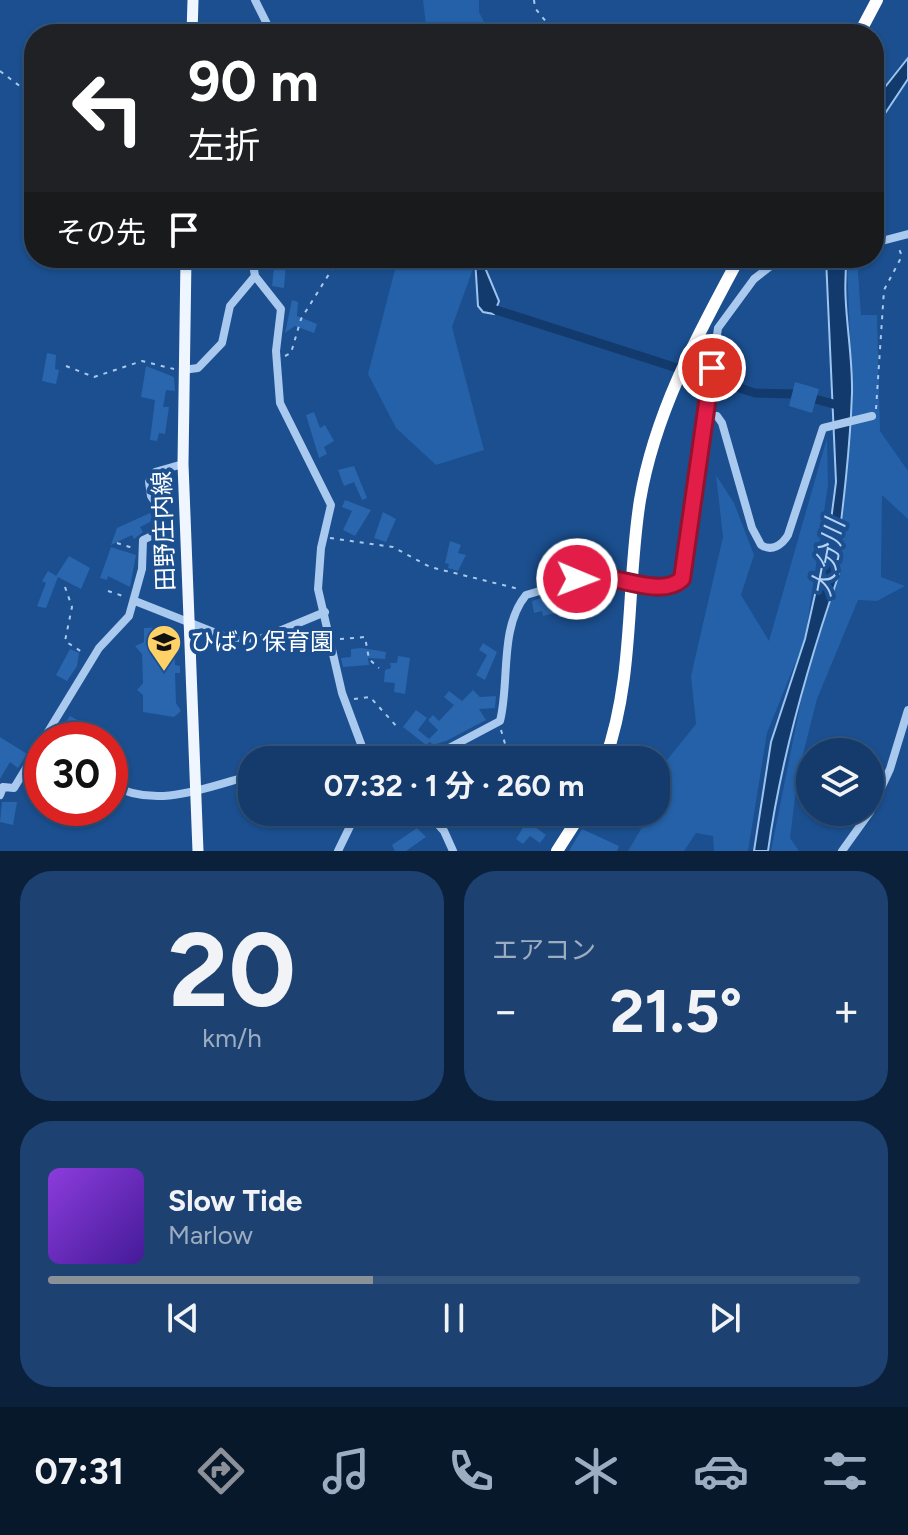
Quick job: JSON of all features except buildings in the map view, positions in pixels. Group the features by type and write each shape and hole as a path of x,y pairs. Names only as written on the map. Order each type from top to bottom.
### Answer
{"highway":[{"path":"864,24 877,0"},
{"path":"609,746 623,696 643,484 675,381 734,268"},
{"path":"557,851 573,826"}],"main road":[{"path":"192,24 193,0"},
{"name":"田野庄内線","path":"186,268 183,464 198,851"}],"street":[{"path":"255,0 267,24"},
{"path":"884,241 908,234"},
{"path":"254,268 255,276 277,300 281,309 277,360 280,403 331,505 317,570 318,589 345,702 362,746"},
{"path":"448,746 500,721 502,678 517,612 526,595 590,576 670,587 684,575 718,328 754,279 768,268"},
{"path":"183,370 198,368 222,343 230,306 255,276"},
{"path":"708,415 717,416 722,423 752,528 765,547 778,546 788,535 823,428 872,416"},
{"path":"54,722 93,658 121,627 135,601 142,569 143,540 160,532 162,524 149,482 155,472 183,464"},
{"path":"135,601 226,637 260,639 325,612"},
{"path":"884,782 908,710"},
{"path":"0,795 3,787 14,788 24,772"},
{"path":"128,795 149,799 238,779"},
{"path":"338,851 350,826"},
{"path":"440,826 453,851"},
{"path":"842,851 860,826"}],"path":[{"path":"534,0 535,8 548,24"},
{"path":"0,72 24,90"},
{"path":"872,416 876,411 884,290 903,253 892,240"},
{"path":"277,360 291,353 301,319 333,268"},
{"path":"66,366 94,377 142,361 183,370"},
{"path":"325,537 393,547 430,567 517,588 526,595"},
{"path":"117,543 141,551"},
{"path":"65,587 72,607 65,641 93,658"},
{"path":"108,591 135,601"},
{"path":"331,640 365,637 369,659 379,668"},
{"path":"345,702 360,696 370,697 399,729"},
{"path":"500,721 506,746"},
{"path":"463,741 465,746"}],"shaded area":[{"path":"423,0 479,0 479,12 485,24 426,24"},
{"path":"395,268 473,268 452,327 484,450 436,465 396,428 368,374"},
{"path":"847,268 858,268 861,315 877,315 880,431 908,471 908,519 882,495 881,577 905,586 877,601 858,600 817,699 807,738 796,738 796,790 790,838 799,851 771,851 804,685 839,574 852,392"},
{"path":"827,438 828,485 805,639 767,733 748,851 714,851 713,836 696,833 684,851 628,851 643,826 670,826 670,756 696,724 691,676 723,537 716,475 734,503 754,555 741,595 769,641"}],"water":[{"path":"908,58 908,79 884,115 884,88"},
{"path":"476,268 485,268 499,301 494,314 483,312 478,306"},
{"name":"大分川","path":"826,268 846,268 845,292 852,393 836,563 839,574 797,711 780,781 768,851 754,851 771,742 805,639 830,528 836,482"}],"waterway":[{"path":"496,310 755,393 797,394 837,405"}],"place":[{"name":"ひばり保育園","path":"164,673"}],"route":[{"path":"577,579 595,576 665,588 682,579 688,557 712,368"}]}
